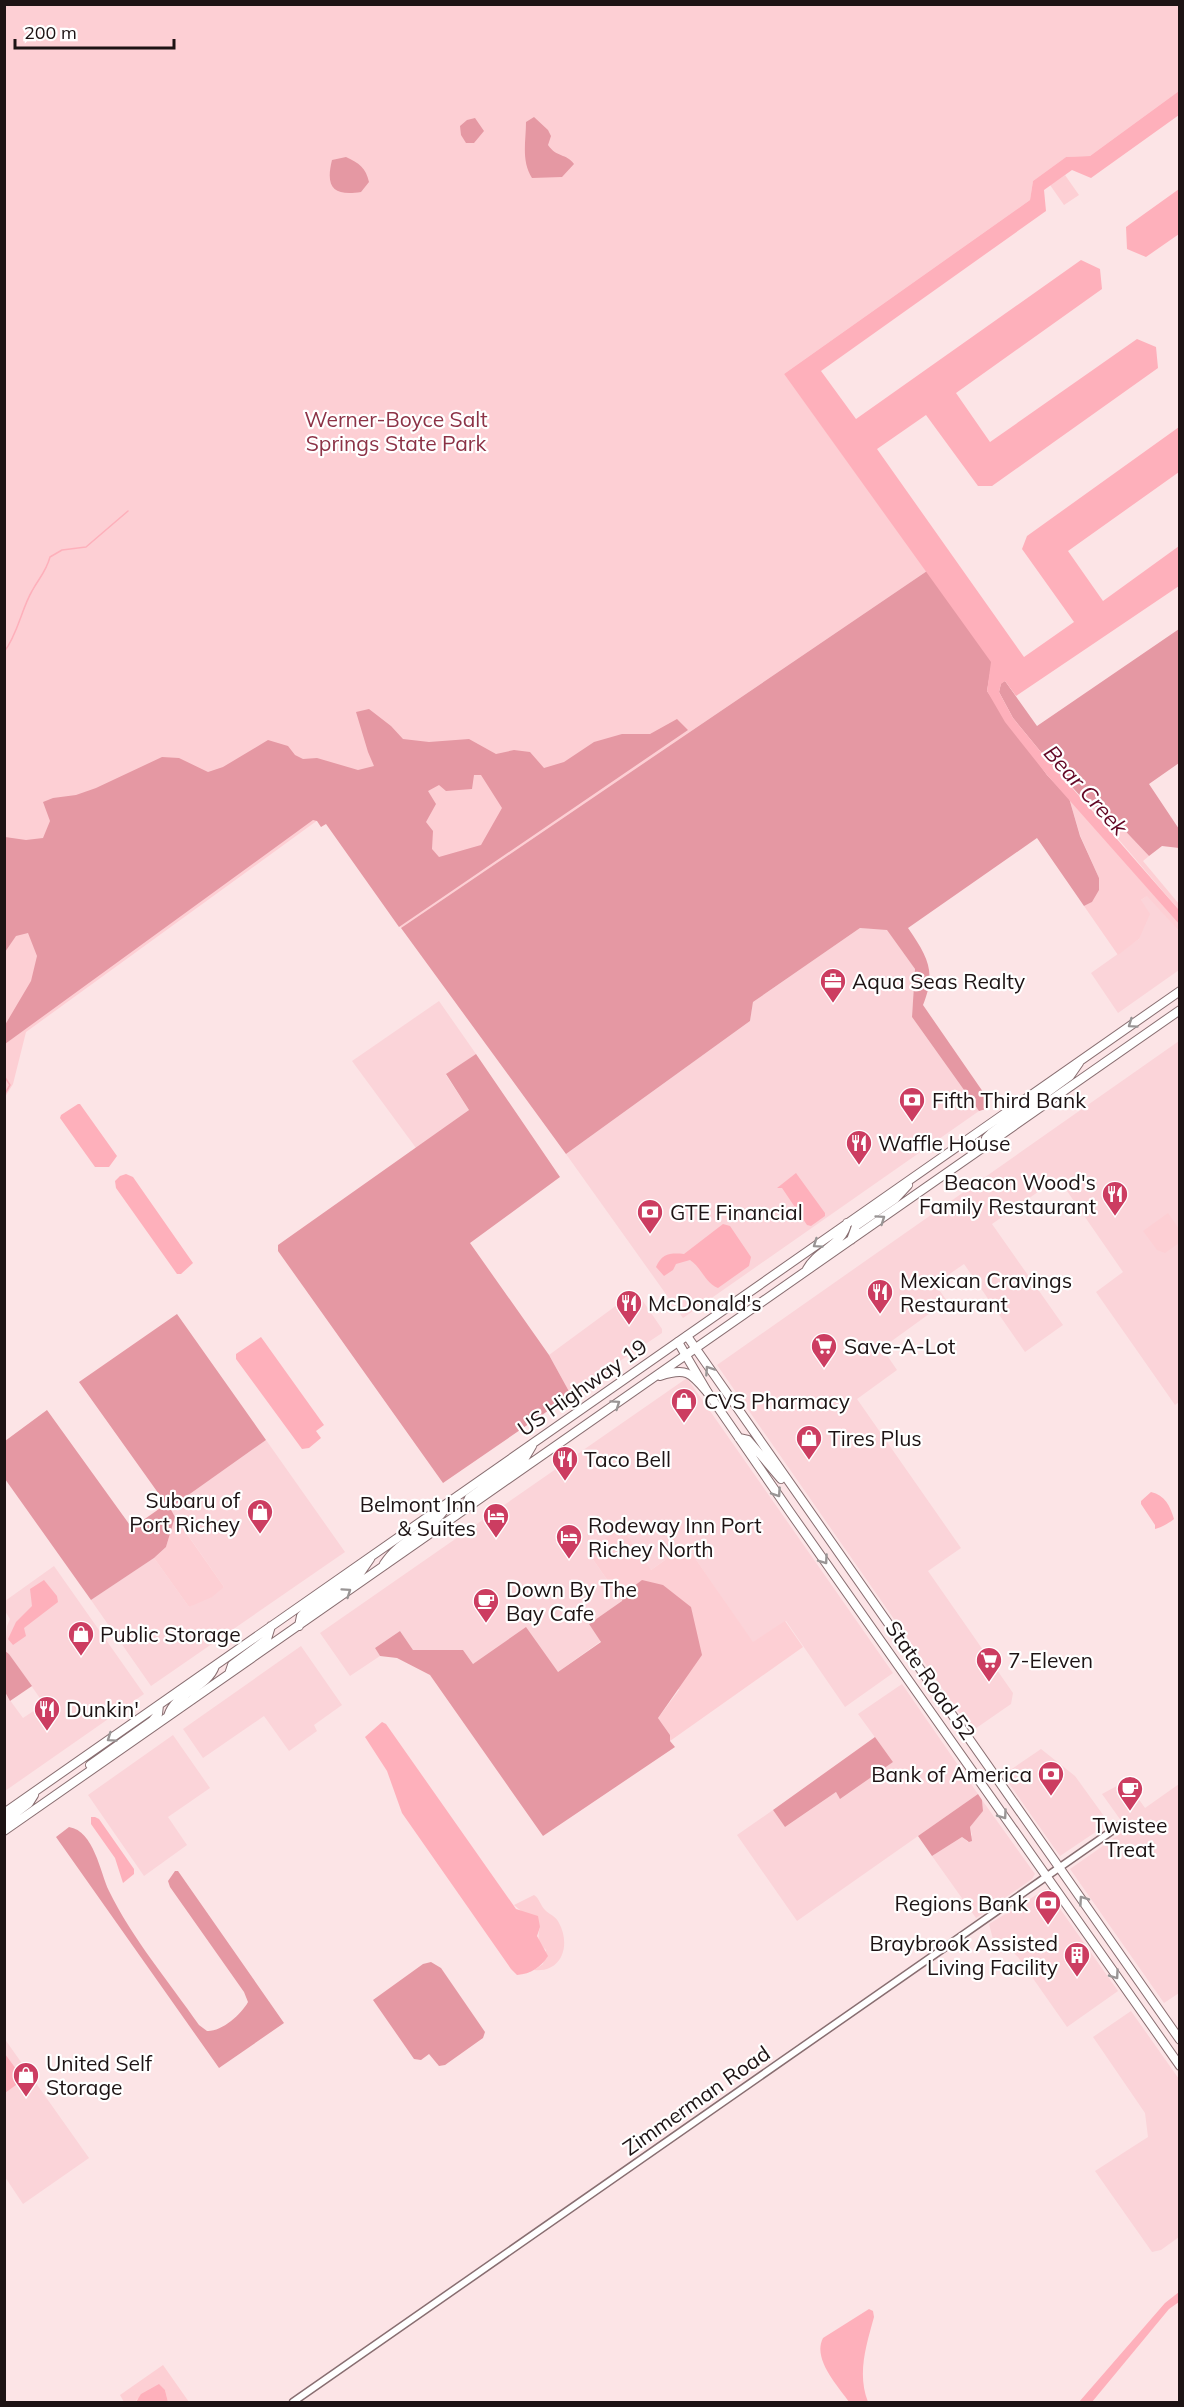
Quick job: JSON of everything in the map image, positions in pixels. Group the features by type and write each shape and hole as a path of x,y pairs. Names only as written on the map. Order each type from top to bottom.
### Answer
{"main road":[{"name":"US Highway 19","path":"4,1813 1179,991"},
{"name":"US Highway 19","path":"4,1831 1179,1010"},
{"path":"985,1145 990,1133 1070,1076 1082,1059"},
{"path":"851,1240 856,1226 895,1199 920,1173"},
{"path":"804,1273 812,1260 841,1237 847,1223"},
{"name":"State Road 52","path":"687,1336 1179,2040"},
{"name":"State Road 52","path":"678,1342 708,1393 739,1438 1179,2066"},
{"path":"650,1380 677,1371 684,1372 693,1376 708,1393"},
{"path":"739,1438 748,1440 779,1477 790,1485"},
{"path":"463,1511 469,1497 525,1458 534,1443"},
{"path":"382,1568 392,1552 440,1518 448,1503"},
{"path":"299,1626 301,1616 305,1612 361,1572 372,1556"},
{"path":"229,1674 232,1665 267,1640 272,1626"},
{"path":"168,1717 174,1704 211,1676 214,1666"},
{"path":"71,1785 72,1779 152,1721 158,1714 159,1705"},
{"path":"4,1822 29,1803 36,1791"}],"street":[{"name":"Zimmerman Road","path":"293,2403 1119,1826"}],"shaded area":[{"path":"1179,91 1179,115 1091,178 1072,170 1044,190 1046,211 821,371 856,419 1081,260 1100,269 1102,289 956,393 990,442 1137,339 1156,347 1158,368 992,486 978,486 926,415 877,449 1024,657 1074,622 1022,549 1027,536 1179,427 1179,472 1068,551 1103,601 1179,546 1179,586 1016,696 1005,681 1001,684 999,692 1013,718 1045,757 1179,910 1179,924 1047,775 1005,722 987,691 991,662 784,374 1030,200 1033,181 1066,157 1090,156"},
{"path":"534,117 548,130 551,136 548,145 551,149 574,164 562,177 532,178 526,164 525,151 526,122"},
{"path":"475,118 484,131 474,143 466,143 461,135 460,126 467,120"},
{"path":"346,157 358,164 366,173 369,182 361,192 344,193 334,188 331,183 332,160"},
{"path":"1179,189 1179,234 1146,257 1127,249 1126,227"},
{"path":"927,571 992,662 987,691 1047,775 1069,798 1080,836 1099,878 1099,890 1092,902 1084,906 1037,838 908,928 928,964 929,983 923,1005 990,1102 986,1109 979,1111 912,1017 915,969 887,930 860,928 753,1002 750,1021 566,1154 401,928"},
{"path":"1179,629 1179,763 1149,784 1179,829 1179,848 1162,846 1149,856 1112,817 1083,799 1013,718 999,692 1001,683 1005,681 1037,726"},
{"path":"369,709 391,726 403,739 429,742 469,739 496,754 514,750 530,752 544,768 564,762 594,742 622,734 650,734 677,719 688,730 399,927 326,824 321,827 317,821 313,820 5,1044 5,1025 31,981 37,956 28,933 16,936 5,952 5,837 26,840 43,838 50,821 43,802 96,788 162,757 179,758 208,772 223,767 268,740 288,746 295,755 303,759 317,758 358,770 374,766 356,712","holes":["474,775 481,775 502,808 481,845 439,857 432,849 433,831 426,822 436,804 428,791 439,785 446,791 472,789"]},
{"path":"1148,895 1179,931 1179,970 1118,1013 1091,973 1139,939 1141,900"},
{"path":"860,928 887,929 915,969 912,1017 979,1111 683,1318 566,1154 750,1021 753,1002"},
{"path":"439,1001 476,1054 446,1075 469,1110 416,1148 352,1061"},
{"path":"1179,1041 1179,1402 1175,1405 1096,1292 1123,1272 1058,1178 992,1224 1063,1325 1025,1352 964,1264 935,1284 947,1301 882,1348 897,1370 857,1399 961,1548 928,1571 1013,1693 1011,1704 972,1731 717,1365"},
{"path":"476,1054 560,1177 470,1243 549,1355 571,1395 443,1483 278,1251 278,1245 469,1110 446,1074"},
{"path":"78,1104 117,1156 109,1167 95,1167 60,1118"},
{"path":"796,1173 825,1213 825,1216 811,1226 807,1225 782,1188 777,1188"},
{"path":"126,1174 133,1177 193,1263 181,1274 177,1274 116,1188 115,1181"},
{"path":"723,1224 730,1226 751,1257 749,1266 718,1288 710,1283 690,1260 676,1264 673,1270 664,1276 656,1267 664,1256 684,1254"},
{"path":"636,1291 662,1329 662,1333 620,1361 616,1369 577,1396 571,1395 549,1355"},
{"path":"177,1314 266,1440 170,1508 175,1517 166,1547 154,1558 91,1600 5,1479 5,1441 47,1410 132,1528 166,1504 79,1382"},
{"path":"261,1337 324,1425 316,1431 321,1438 309,1448 302,1449 236,1359 236,1354"},
{"path":"687,1378 893,1673 845,1707 786,1621 753,1643 686,1545 651,1570 587,1551 622,1601 589,1624 601,1641 558,1672 473,1664 463,1650 413,1650 400,1631 375,1648 380,1656 350,1676 320,1633"},
{"name":"Subaru of Port Richey","path":"266,1440 345,1552 151,1686 91,1600 154,1558 189,1607 224,1587 169,1508"},
{"path":"1151,1492 1156,1493 1166,1502 1174,1519 1155,1529 1155,1525 1141,1504 1141,1501"},
{"path":"54,1566 144,1694 5,1791 4,1692 23,1718 44,1704 5,1651 7,1626 10,1619 5,1611 5,1601"},
{"path":"44,1580 57,1596 58,1602 24,1628 26,1636 13,1645 8,1639 16,1622 32,1606 30,1589"},
{"path":"642,1580 663,1585 691,1607 702,1655 658,1718 675,1747 543,1836 430,1675 397,1658 380,1656 375,1648 400,1631 413,1650 463,1650 473,1664 526,1627 558,1672 601,1642 589,1624 622,1601 625,1593"},
{"path":"301,1646 342,1705 314,1725 317,1731 289,1751 264,1716 203,1758 183,1729"},
{"path":"5,1651 32,1686 10,1701 5,1692"},
{"path":"902,1684 978,1794 797,1921 737,1835 773,1810 785,1827 836,1792 840,1798 893,1762 858,1714"},
{"path":"382,1722 386,1724 516,1909 538,1916 540,1927 537,1936 548,1956 535,1969 517,1975 511,1969 402,1813 387,1771 365,1737"},
{"path":"173,1735 210,1788 168,1817 187,1845 144,1876 88,1795"},
{"path":"875,1737 893,1762 840,1799 836,1792 785,1827 773,1810"},
{"path":"1041,1749 1075,1776 1109,1823 1060,1856 1003,1775"},
{"path":"1126,1781 1145,1808 1179,1784 1179,1993 1164,2003 1070,1869 1127,1829 1102,1794"},
{"path":"978,1794 982,1800 983,1811 970,1827 972,1841 969,1842 962,1837 932,1856 918,1836"},
{"path":"982,1800 1035,1874 1032,1879 976,1918 932,1856 962,1837 968,1842 972,1835 970,1827 983,1811"},
{"path":"91,1817 99,1819 134,1869 134,1874 123,1883 115,1858 91,1824"},
{"path":"69,1827 85,1836 95,1853 118,1908 151,1960 199,2025 207,2031 218,2029 236,2017 248,2002 244,1992 170,1887 168,1881 175,1871 178,1871 284,2023 219,2068 56,1837"},
{"path":"1046,1889 1118,1991 1067,2027 1018,1957 1009,1949 995,1947 989,1924"},
{"path":"431,1962 441,1968 485,2032 483,2038 445,2065 439,2066 429,2054 421,2060 414,2059 373,2000 423,1964"},
{"path":"1131,2011 1179,2079 1179,2237 1161,2250 1152,2252 1095,2171 1148,2137 1145,2113 1093,2037"},
{"name":"United Self Storage","path":"4,2038 89,2158 23,2204 5,2177"},
{"path":"5,2054 22,2077 20,2082 5,2093"},
{"path":"1179,2292 1179,2302 1169,2309 1092,2402 1079,2402 1165,2303"},
{"path":"869,2309 873,2311 874,2317 863,2370 868,2402 849,2402 823,2363 821,2346 823,2338"},
{"path":"159,2384 165,2390 168,2402 136,2402 141,2394"}],"green space":[{"name":"Werner-Boyce Salt Springs State Park","path":"5,5 1179,5 1179,91 1090,156 1066,157 1033,181 1030,200 784,374 927,571 401,928 322,817 26,1032 13,1084 5,1097"},
{"path":"1065,175 1079,195 1064,205 1050,185"},
{"path":"1069,798 1179,924 1179,931 1147,896 1141,900 1150,914 1139,939 1118,955 1084,906 1092,902 1099,878 1080,835"},
{"path":"1084,799 1112,817 1149,856 1143,861 1179,904 1179,910"},
{"path":"1168,1213 1179,1229 1179,1243 1165,1253 1157,1250 1143,1231"},
{"path":"175,1517 224,1587 212,1597 189,1607 154,1558 166,1547"},
{"path":"621,1527 651,1570 686,1545 753,1642 785,1621 803,1647 670,1741 670,1735 658,1718 679,1690 587,1551"},
{"path":"534,1895 545,1910 555,1917 563,1931 562,1956 551,1967 544,1970 534,1970 543,1964 546,1950 539,1940 540,1927 514,1905"},
{"path":"163,2365 189,2402 168,2402 165,2390 137,2399 136,2402 124,2402 120,2395"}],"waterway":[{"path":"4,652 13,638 28,598 50,557 62,550 86,547 128,511"},
{"path":"4,723 4,729"},
{"path":"4,1076 10,1085 4,1095"}],"place":[{"name":"Aqua Seas Realty","path":"833,1004"},
{"name":"Fifth Third Bank","path":"912,1123"},
{"name":"Waffle House","path":"859,1166"},
{"name":"Beacon Wood's Family Restaurant","path":"1115,1217"},
{"name":"GTE Financial","path":"650,1235"},
{"name":"Mexican Cravings Restaurant","path":"880,1315"},
{"name":"McDonald's","path":"629,1326"},
{"name":"Save-A-Lot","path":"824,1369"},
{"name":"CVS Pharmacy","path":"684,1424"},
{"name":"Tires Plus","path":"809,1461"},
{"name":"Taco Bell","path":"565,1482"},
{"name":"Subaru of Port Richey","path":"260,1535"},
{"name":"Belmont Inn & Suites","path":"496,1539"},
{"name":"Rodeway Inn Port Richey North","path":"569,1560"},
{"name":"Down By The Bay Cafe","path":"486,1624"},
{"name":"Public Storage","path":"81,1657"},
{"name":"7-Eleven","path":"989,1683"},
{"name":"Dunkin'","path":"47,1732"},
{"name":"Bank of America","path":"1051,1797"},
{"name":"Twistee Treat","path":"1130,1812"},
{"name":"Regions Bank","path":"1048,1926"},
{"name":"Braybrook Assisted Living Facility","path":"1077,1978"},
{"name":"United Self Storage","path":"26,2098"}],"water label":[{"name":"Bear Creek","path":"1086,790"}]}
